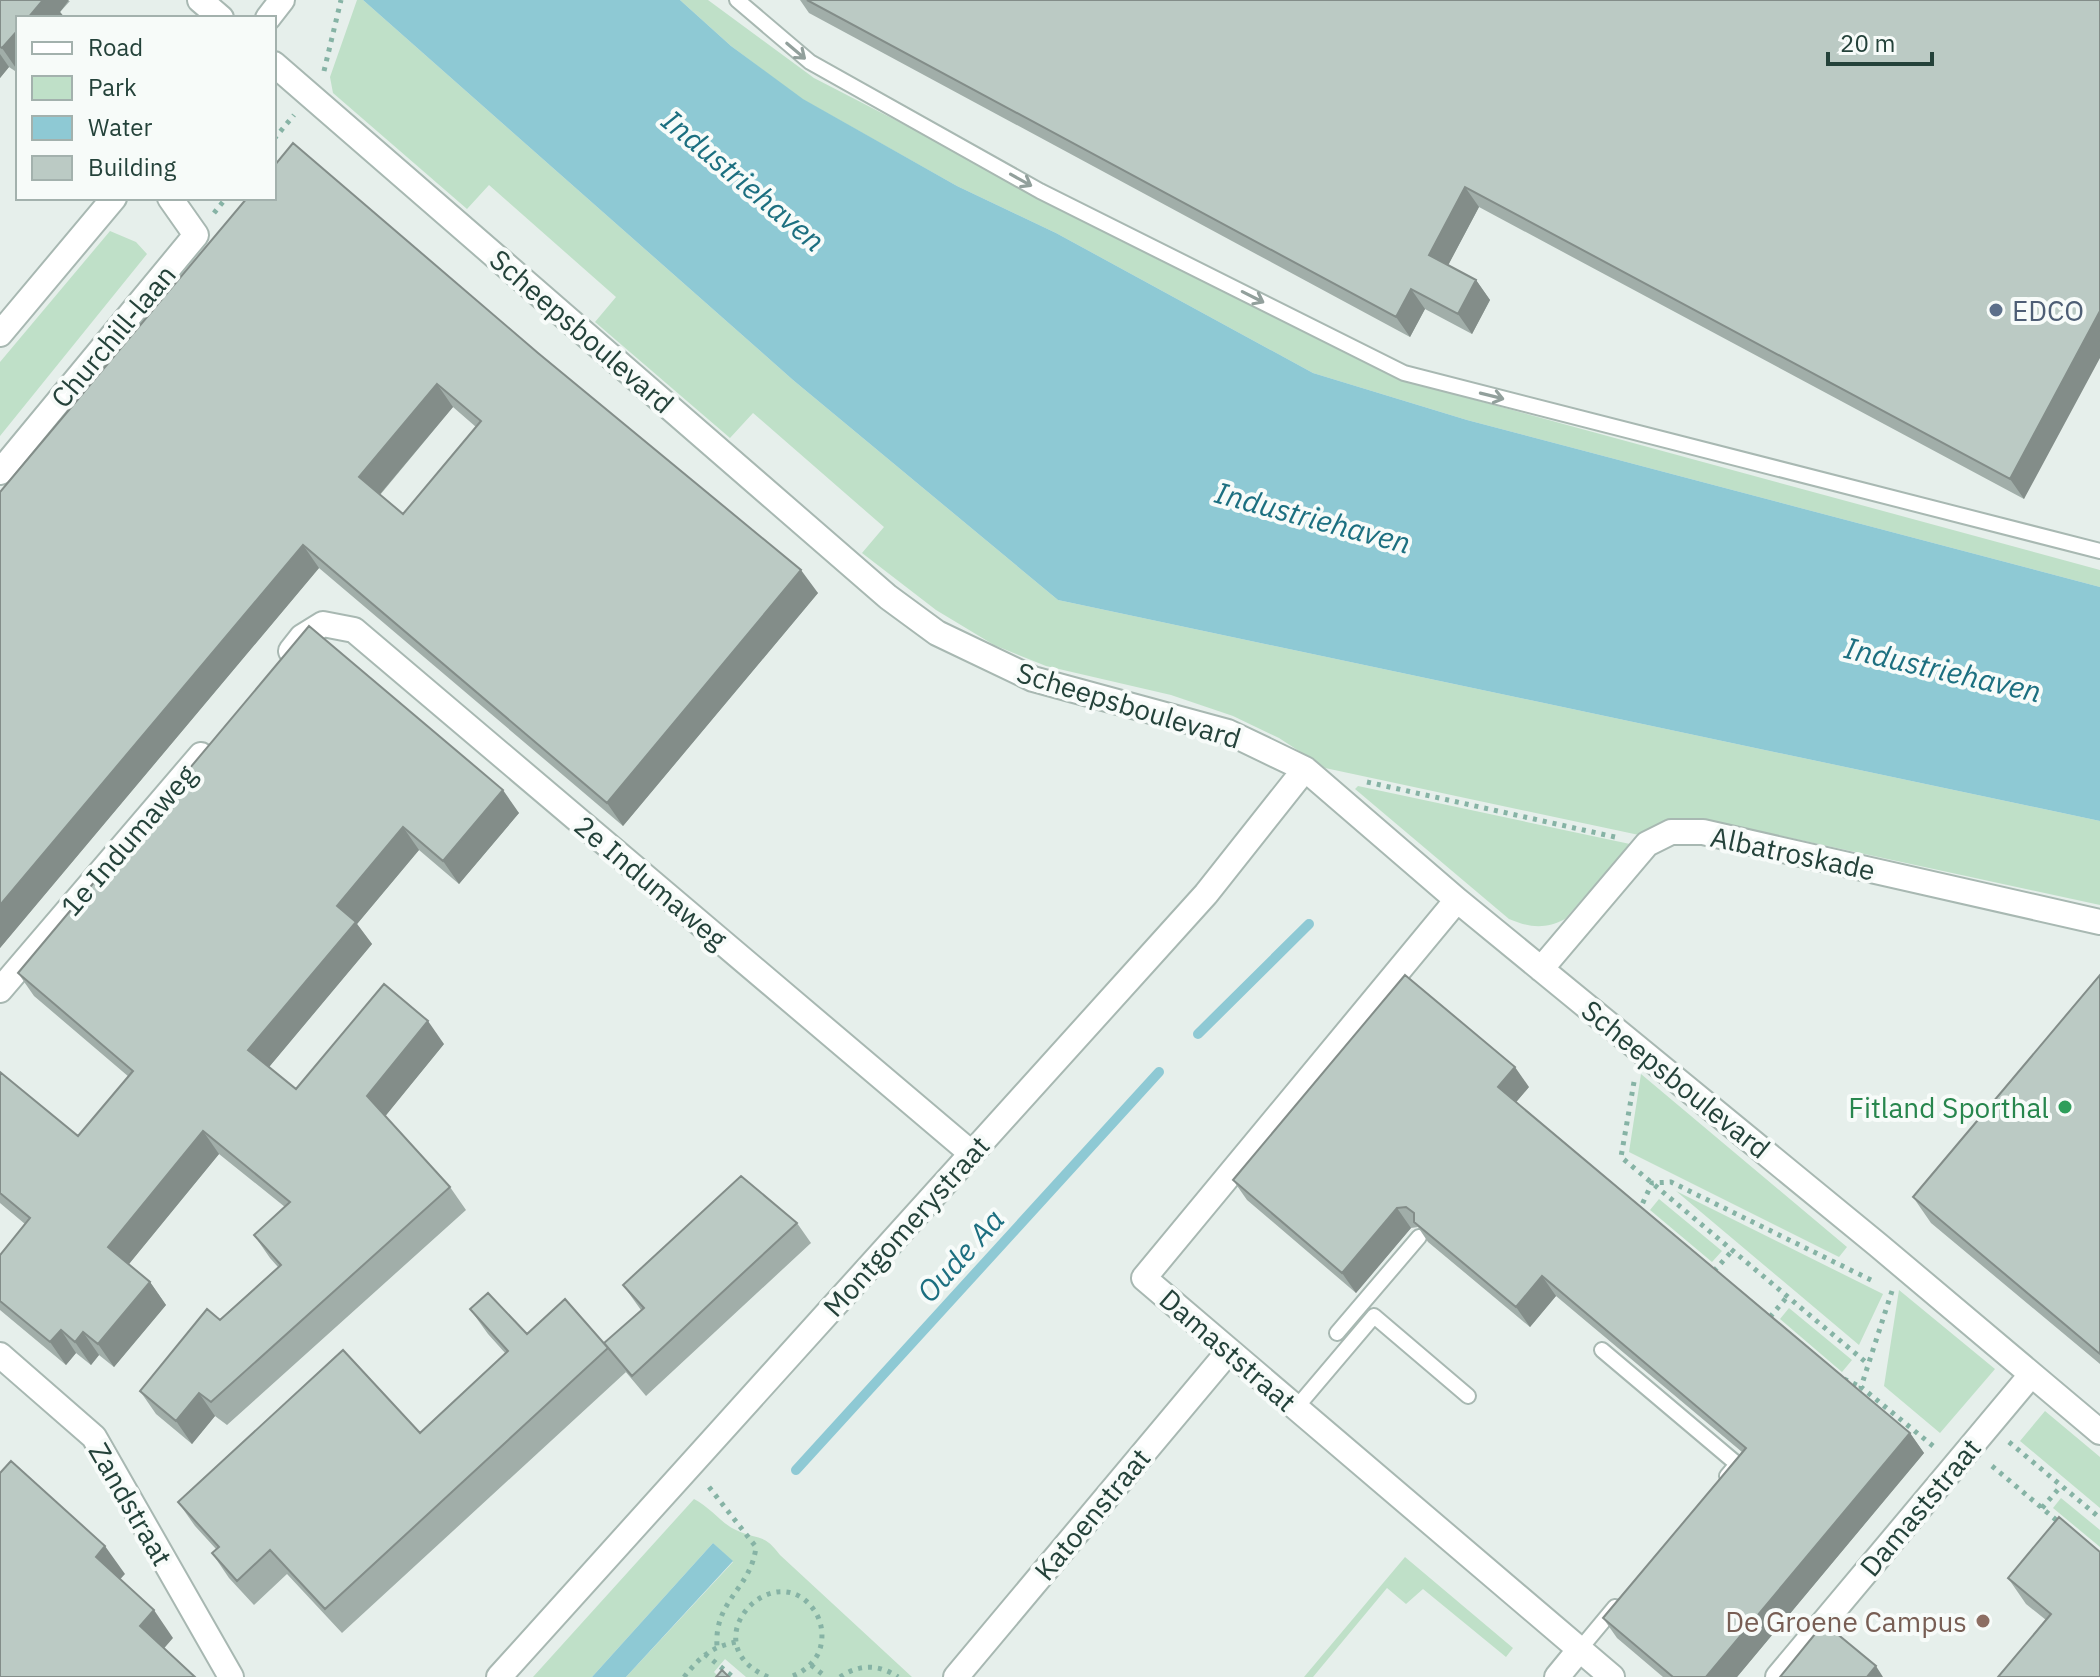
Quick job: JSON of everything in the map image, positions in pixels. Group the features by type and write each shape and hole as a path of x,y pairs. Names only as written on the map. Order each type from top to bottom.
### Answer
{"street":[{"path":"200,0 219,16"},
{"path":"270,16 282,0"},
{"name":"Scheepsboulevard","path":"276,66 888,597 937,633 1033,679 1228,732 1305,769 1457,900 1901,1264 2100,1432"},
{"path":"0,334 112,200"},
{"name":"Churchill-laan","path":"0,472 196,235 171,200"},
{"name":"2e Indumaweg","path":"272,673 302,637 323,624 354,630 971,1153"},
{"name":"1e Indumaweg","path":"0,990 221,731"},
{"name":"Montgomerystraat","path":"499,1677 1206,894 1305,769"},
{"name":"Albatroskade","path":"1647,844 1671,832 1703,832 2100,922"},
{"path":"1541,969 1647,844"},
{"name":"Damaststraat","path":"1457,900 1144,1278 1612,1677"},
{"name":"Katoenstraat","path":"956,1677 1229,1351"},
{"name":"Zandstraat","path":"0,1355 94,1437 231,1677"},
{"name":"Damaststraat","path":"1778,1677 2031,1375"},
{"path":"1557,1677 1580,1649"}],"lane":[{"path":"737,0 823,70 1040,191 1404,373 2100,551"},
{"path":"1337,1333 1419,1237"},
{"path":"1296,1408 1374,1316 1468,1396"},
{"path":"1602,1350 1737,1464 1717,1487"},
{"path":"1580,1649 1629,1591"}],"path":[{"path":"322,75 341,0"},
{"path":"276,137 300,107"},
{"path":"1356,780 1647,844"},
{"path":"1639,1049 1621,1157 1868,1364"},
{"path":"1652,1183 1671,1182 1893,1290"},
{"path":"1651,1218 1640,1209 1652,1183"},
{"path":"1714,1271 1732,1251"},
{"path":"1704,1262 1725,1280"},
{"path":"1861,1387 1901,1264"},
{"path":"1770,1317 1788,1297"},
{"path":"1759,1308 1781,1327"},
{"path":"1841,1377 1861,1387 2042,1508 2065,1527"},
{"path":"1988,1426 2100,1518"},
{"path":"692,1464 756,1547 753,1567 721,1610 716,1627 717,1646"},
{"path":"2042,1508 2061,1486"},
{"path":"768,1677 747,1664 736,1642 736,1629 748,1605 770,1593 795,1595 807,1602 820,1623 821,1649 811,1665 790,1677"},
{"path":"684,1677 705,1654 717,1646 736,1642"},
{"path":"705,1654 733,1676"},
{"path":"811,1665 826,1677"},
{"path":"840,1677 866,1666 878,1667 898,1677"}],"green space":[{"path":"357,0 363,0 793,380 1058,600 2100,821 2100,905 1707,820 1673,820 1639,835 1325,768 1279,738 1233,716 1171,695 1046,666 994,645 936,610 862,553 884,527 753,413 730,438 595,322 616,297 489,185 467,209 333,93 330,77"},
{"path":"680,0 708,0 814,78 1398,379 2100,570 2100,587 1467,420 1313,373 1056,233 957,186 802,99 731,46"},
{"path":"110,231 136,242 147,254 0,436 0,362"},
{"path":"1358,786 1630,844 1565,919 1544,926 1524,924 1509,919 1355,789"},
{"path":"1641,1074 1847,1247 1839,1257 1629,1152"},
{"path":"1676,1191 1883,1294 1859,1345"},
{"path":"1659,1199 1722,1251 1712,1262 1650,1210"},
{"path":"1899,1290 1995,1369 1940,1433 1884,1386"},
{"path":"1789,1308 1852,1360 1842,1372 1780,1319"},
{"path":"2045,1411 2100,1457 2100,1508 2020,1441"},
{"path":"2061,1498 2100,1530 2100,1547 2053,1508"},
{"path":"694,1499 731,1527 769,1543 912,1677 746,1677 725,1659 714,1672 719,1677 626,1677 733,1562 713,1543 592,1677 533,1677"},
{"path":"1405,1557 1513,1648 1506,1657 1423,1589 1406,1604 1387,1588 1313,1677 1304,1677"}],"water":[{"name":"Industriehaven","path":"363,0 680,0 731,46 803,99 957,186 1056,233 1313,373 1467,420 2100,587 2100,821 1058,600 793,380"},
{"path":"713,1543 733,1561 626,1677 592,1677"}],"building":[{"path":"0,0 43,0 30,16 16,16 16,32 0,47"},
{"path":"807,0 2100,0 2100,311 2010,479 1465,187 1429,255 1476,280 1458,314 1411,289 1396,317"},
{"path":"293,143 538,353 801,570 607,803 303,545 0,905 0,492 245,200 276,200 276,164","holes":["437,384 481,421 403,514 359,477"]},
{"path":"309,626 503,790 443,861 403,827 337,906 356,922 248,1050 296,1089 384,984 428,1021 367,1096 450,1187 211,1402 199,1393 176,1421 140,1391 207,1309 220,1320 281,1265 254,1235 290,1202 203,1131 108,1247 150,1282 98,1344 83,1332 75,1342 61,1330 50,1342 0,1301 0,1255 30,1218 0,1193 0,1072 78,1136 133,1071 18,973"},
{"path":"1405,975 1515,1067 1498,1087 1910,1433 1706,1677 1673,1677 1603,1618 1746,1448 1542,1276 1516,1307 1414,1222 1414,1213 1406,1207 1397,1208 1342,1273 1233,1180"},
{"path":"2100,975 2100,1354 1913,1197"},
{"path":"741,1176 797,1223 632,1376 604,1343 644,1308 623,1285"},
{"path":"488,1293 527,1334 565,1299 608,1348 325,1609 270,1550 237,1581 212,1553 219,1547 178,1502 343,1350 420,1433 508,1351 470,1309"},
{"path":"11,1461 105,1546 96,1557 154,1610 140,1626 195,1677 0,1677 0,1473"},
{"path":"2059,1517 2100,1552 2100,1677 1998,1677 2051,1614 2008,1578"},
{"path":"1824,1623 1876,1666 1867,1677 1780,1677"},
{"path":"722,1670 729,1677 716,1677"}],"waterway":[{"name":"Oude Aa","path":"1198,1034 1309,924"},
{"name":"Oude Aa","path":"796,1470 1159,1072"}],"place":[{"name":"EDCO","path":"1996,310"},
{"name":"Fitland Sporthal","path":"2065,1107"},
{"name":"De Groene Campus","path":"1983,1621"}]}
